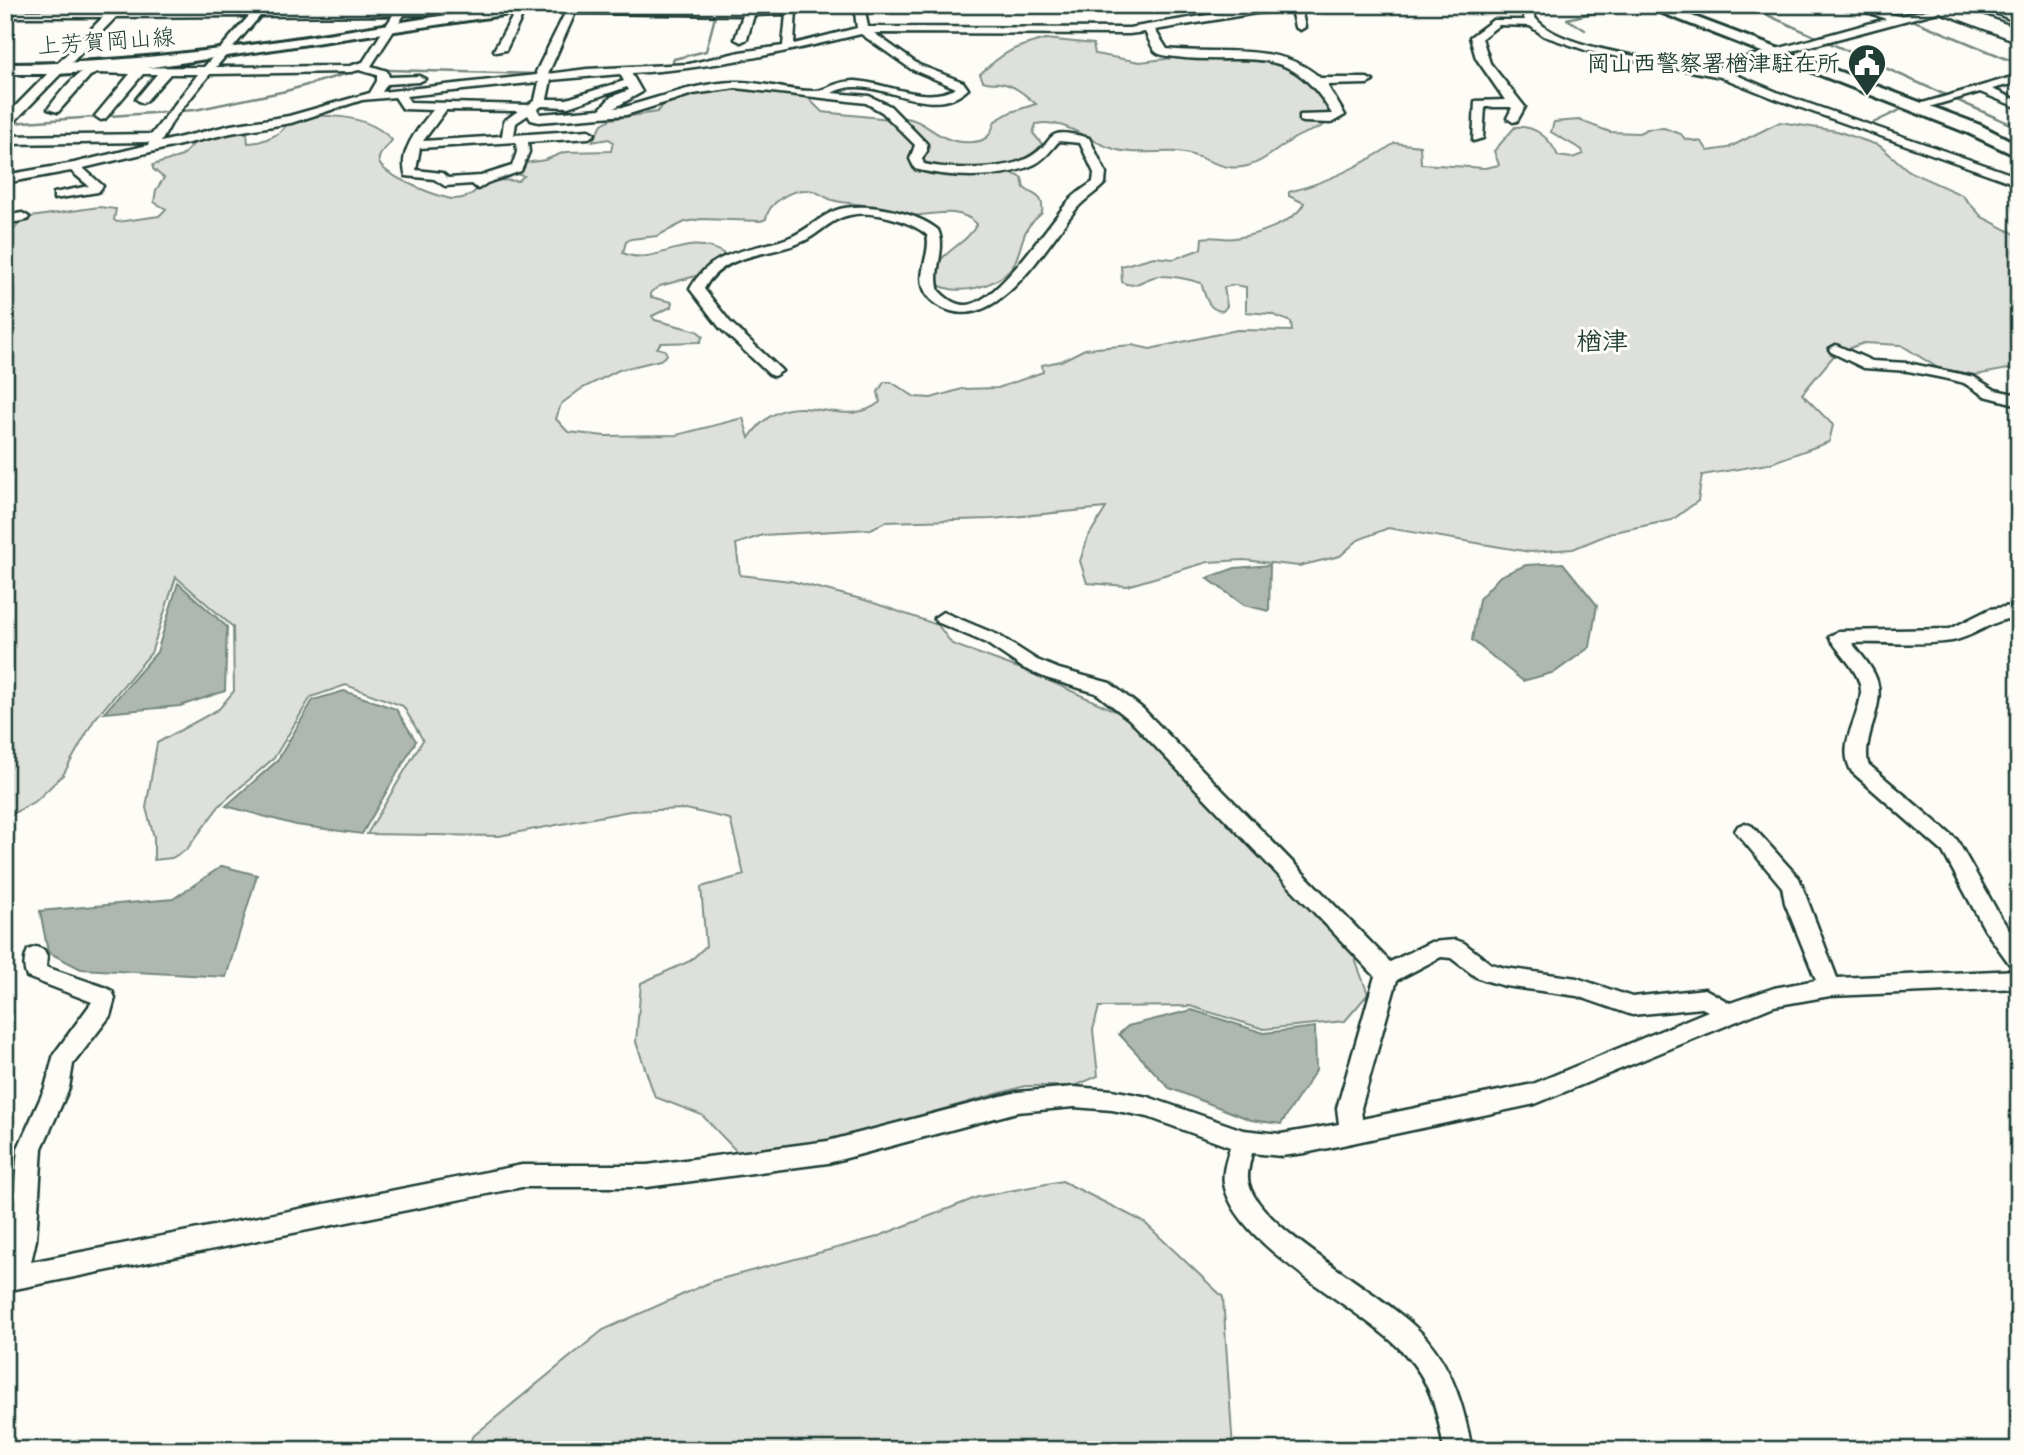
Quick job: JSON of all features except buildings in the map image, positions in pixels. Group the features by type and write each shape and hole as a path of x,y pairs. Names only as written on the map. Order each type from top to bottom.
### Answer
{"highway":[{"path":"1937,8 2015,37"}],"main road":[{"name":"上芳賀岡山線","path":"5,69 93,71 224,52 402,14 475,15 541,5"},
{"path":"1649,5 1974,129 2019,152"}],"street":[{"path":"826,96 824,93 827,89 856,85 937,97 957,93 962,89 959,83 915,67 863,30 859,5"},
{"path":"5,179 35,176 74,167 155,142 291,119 374,95 587,72 627,77 790,48 863,30 914,27 962,31 1129,31 1256,9 1316,5"},
{"path":"1525,5 1532,23"},
{"path":"1854,5 1897,20"},
{"path":"1981,5 2019,20"},
{"path":"1295,6 1300,27"},
{"path":"500,50 521,8"},
{"path":"1717,72 1733,64 1937,8"},
{"path":"507,140 510,121 534,105 545,81 542,72 571,10 750,13 792,10 788,45 790,48"},
{"path":"6,123 115,12"},
{"path":"155,142 174,113 258,13"},
{"path":"741,39 750,13"},
{"path":"5,14 402,14"},
{"path":"361,67 367,64 402,14"},
{"path":"914,27 914,20 919,19 981,21"},
{"path":"1511,103 1504,88 1481,57 1476,37 1497,22 1532,23 1557,38 1606,52 1717,72 1750,81 1780,97 2019,181"},
{"path":"1148,27 1160,50 1165,52 1272,57 1306,69 1332,100 1339,115 1331,119 1304,118"},
{"path":"54,109 93,71 207,72 361,67 383,73 383,81 374,95"},
{"path":"101,116 138,72"},
{"path":"142,99 165,72"},
{"path":"398,94 407,106 568,103 613,86 627,77"},
{"path":"603,112 615,100 636,93 627,77"},
{"path":"1915,107 2019,78"},
{"path":"383,81 419,79"},
{"path":"1317,82 1367,81"},
{"path":"534,105 539,118 626,111 712,86 736,85 826,96 858,97 886,109 921,144 921,151 916,159 919,166 930,171 981,171 1030,163 1055,138 1066,136 1085,141 1100,173 1099,183 1072,206 1058,228 1024,267 985,304 973,309 958,309 931,294 927,283 936,243 933,232 925,226 870,211 838,213 795,241 754,249 720,266 700,281 697,289 725,325 774,371"},
{"path":"1982,89 2019,105"},
{"path":"1477,138 1479,104 1511,103 1519,107 1513,118"},
{"path":"444,105 428,121 416,145 410,173 438,176 445,182 480,182 517,167 523,152 522,139"},
{"path":"570,134 573,116"},
{"path":"416,145 589,134"},
{"path":"5,140 155,142"},
{"path":"59,196 97,186 74,167"},
{"path":"35,176 41,189"},
{"path":"5,220 22,217"},
{"path":"1836,349 1869,365 1908,367 1954,376 1969,380 1990,393 2019,400"},
{"path":"2019,611 1996,613 1962,632 1950,635 1838,637 1867,678 1870,693 1857,739 1859,767 1950,846 1993,925 2019,960"},
{"path":"943,618 992,639 1030,664 1053,674 1103,688 1136,714 1387,974"},
{"path":"1745,831 1792,884 1796,903 1830,986"},
{"path":"1352,1133 1349,1108 1387,974 1438,947 1456,949 1484,971 1505,977 1577,987 1632,1006 1705,998 1728,1013"},
{"path":"8,1279 23,1240 30,1148 57,1088 62,1061 102,1009 104,998 98,993 51,981 35,971 36,956"},
{"path":"8,1279 522,1176 647,1176 828,1152 1017,1102 1074,1097 1112,1100 1148,1107 1243,1141 1281,1145 1352,1133 1535,1094 1728,1013 1774,997 1830,986 2019,979"},
{"path":"1243,1141 1236,1182 1255,1217 1290,1252 1390,1320 1416,1343 1437,1376 1451,1406 1458,1450"}],"shaded area":[{"path":"127,5 406,5 403,10 121,12"},
{"path":"1046,39 1093,44 1095,54 1140,62 1182,57 1251,57 1302,70 1335,115 1323,126 1297,137 1262,160 1237,168 1222,166 1184,153 1121,151 1066,127 1047,123 1036,124 1033,133 1042,144 1018,161 986,168 922,165 920,159 924,151 904,122 905,118 921,123 951,140 973,142 985,138 995,121 1011,112 1036,104 1010,86 983,81 980,74 1010,51"},
{"path":"738,87 807,97 822,112 890,119 916,146 910,160 912,167 941,174 1012,174 1022,178 1024,188 1040,200 1042,213 1028,227 1013,266 1006,273 987,285 963,290 941,286 933,281 935,271 944,256 965,239 977,224 969,218 950,213 895,216 863,205 832,200 811,190 801,190 781,198 771,208 766,219 761,221 701,219 685,222 657,236 631,239 626,242 623,253 635,256 647,256 696,245 723,253 723,259 699,275 660,286 651,292 651,297 672,302 671,307 652,316 655,320 697,331 703,336 700,342 661,343 657,348 665,350 667,355 660,360 619,370 581,389 561,404 556,419 568,432 605,436 677,435 743,418 749,438 765,420 782,411 798,408 849,413 865,410 880,402 878,392 884,382 891,382 915,397 931,398 962,389 998,388 1043,372 1042,365 1061,361 1085,349 1132,345 1150,349 1237,330 1292,331 1291,322 1271,314 1246,312 1246,287 1224,287 1227,306 1223,311 1210,305 1201,283 1160,276 1132,285 1127,284 1122,282 1121,266 1154,257 1174,259 1201,249 1202,238 1235,238 1274,227 1292,216 1304,203 1289,196 1289,192 1344,172 1395,143 1420,146 1421,164 1485,168 1499,165 1494,151 1515,127 1522,127 1541,134 1558,156 1572,158 1583,154 1582,150 1551,132 1554,122 1579,120 1610,132 1639,133 1647,129 1664,128 1681,134 1685,139 1702,142 1708,151 1728,148 1780,122 1837,131 1880,146 1910,172 1962,195 1982,217 2019,236 2019,367 1976,375 1938,368 1901,345 1864,343 1836,353 1802,394 1833,425 1829,442 1768,464 1702,475 1698,501 1672,520 1614,532 1573,549 1530,552 1388,528 1358,540 1340,556 1299,566 1244,560 1208,562 1127,586 1087,583 1080,561 1088,537 1106,508 991,519 885,522 871,529 763,535 736,544 740,575 791,581 865,600 938,625 952,644 1032,673 1142,723 1322,923 1350,946 1368,994 1345,1021 1264,1029 1190,1006 1099,1007 1093,1030 1098,1076 1075,1086 1025,1086 827,1142 740,1155 702,1115 655,1097 636,1042 641,983 690,961 706,946 701,887 744,875 730,819 686,809 630,811 499,836 367,834 423,740 403,706 346,685 311,697 274,758 220,805 187,849 172,858 154,860 154,837 146,808 157,743 219,709 234,691 233,627 176,577 151,653 94,720 63,775 37,800 5,818 5,233 11,233 24,218 99,207 116,209 114,220 117,222 159,216 166,209 154,202 156,190 164,178 153,169 153,165 182,156 198,139 241,132 247,133 248,143 256,142 277,134 292,121 317,116 345,117 371,125 392,140 380,156 379,162 390,173 426,191 448,198 462,198 491,181 518,181 524,176 515,174 525,163 545,160 565,152 611,151 613,142 609,139 592,142 602,124 611,119 657,112 666,102 700,92"},
{"path":"1563,563 1597,605 1590,647 1555,672 1523,681 1472,640 1479,599 1500,576 1526,565"},
{"path":"1270,565 1269,611 1244,605 1207,578 1235,568"},
{"path":"178,583 227,627 225,691 180,706 104,713 157,652"},
{"path":"344,691 396,709 416,741 362,834 296,825 226,806 277,761 313,700"},
{"path":"222,866 257,875 226,977 81,969 48,952 40,911 173,899"},
{"path":"1192,1010 1264,1033 1315,1027 1316,1070 1281,1124 1251,1120 1169,1088 1119,1034 1128,1026"},
{"path":"1062,1181 1144,1222 1223,1297 1233,1450 468,1450 472,1437 603,1330 713,1281 874,1238 978,1197"}],"waterway":[{"path":"892,5 894,9 919,11 1153,10 1152,5"},
{"path":"1585,30 1567,19 1626,5"},
{"path":"1745,5 2019,128"},
{"path":"1916,5 1933,12"},
{"path":"524,12 571,12"},
{"path":"670,68 674,59 706,51 716,13"},
{"path":"495,16 511,15"},
{"path":"1910,19 2019,64"},
{"path":"369,67 394,31"},
{"path":"10,123 195,110 286,91 359,70"},
{"path":"388,70 538,74"},
{"path":"63,73 103,73"},
{"path":"1917,104 1946,96"},
{"path":"1867,126 1906,107"}],"place":[{"name":"岡山西警察署楢津駐在所","path":"1867,97"}],"district":[{"name":"楢津","path":"1602,341"}]}
